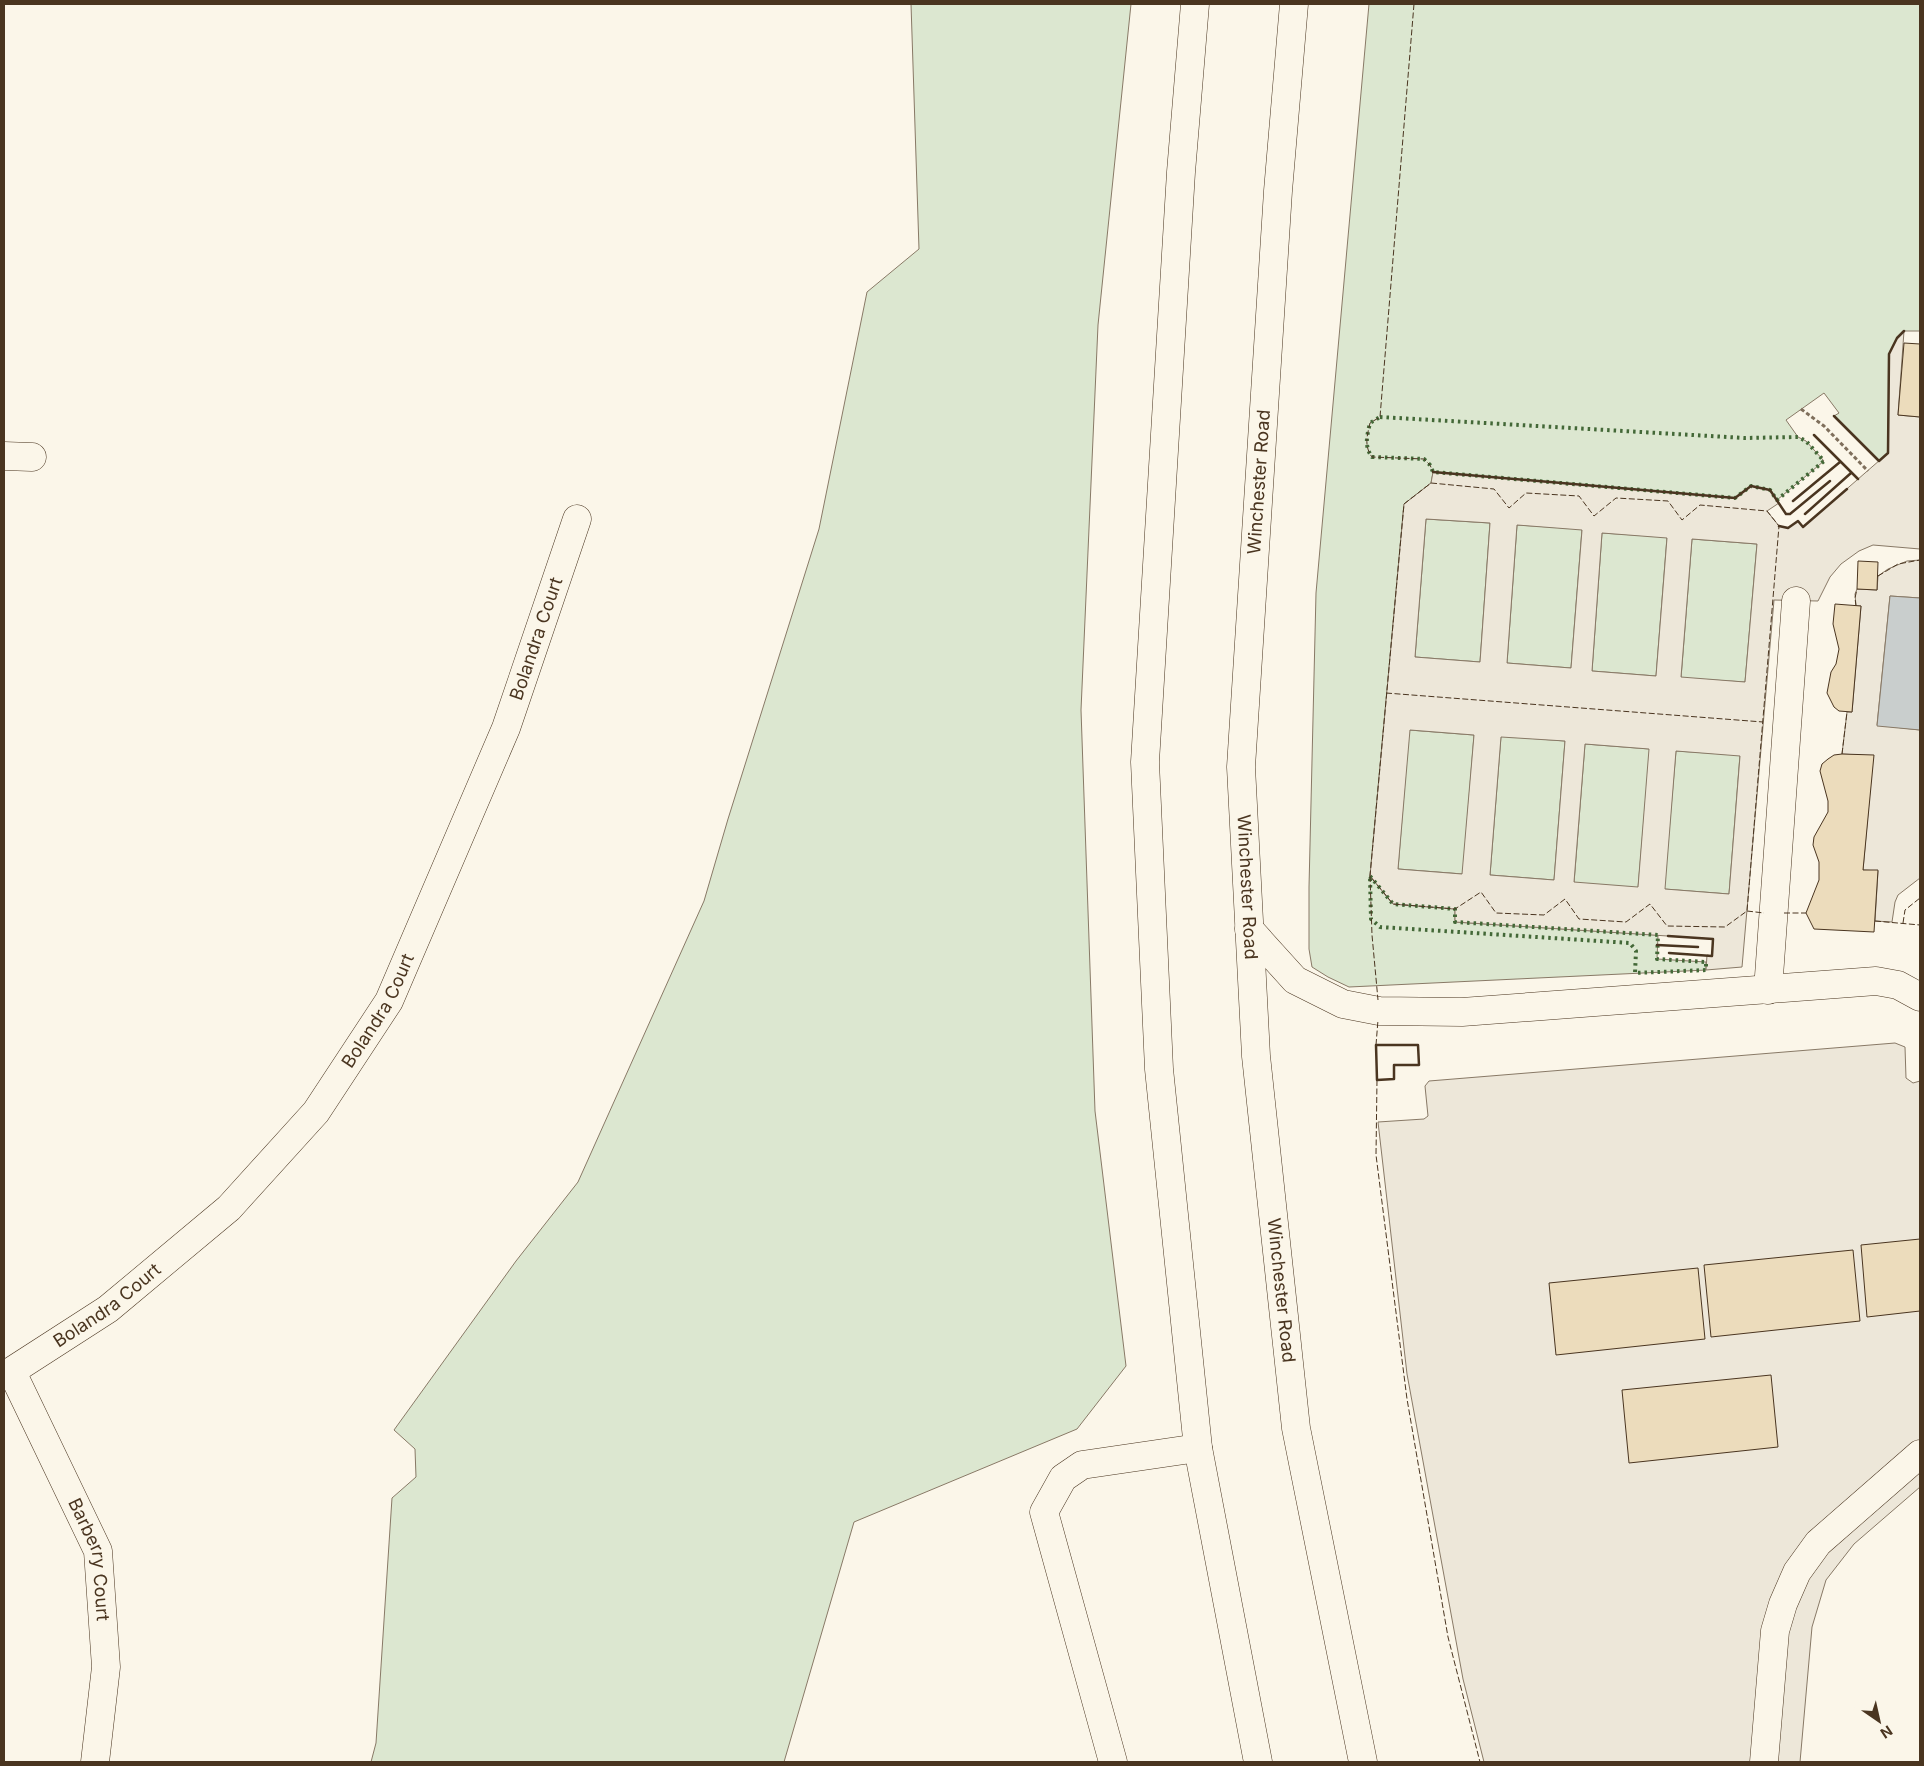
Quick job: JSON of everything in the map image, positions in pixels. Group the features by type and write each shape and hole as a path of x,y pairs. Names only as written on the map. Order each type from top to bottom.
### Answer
{"main road":[{"path":"1195,4 1180,172 1145,762 1159,1069 1198,1448 1258,1762"},
{"name":"Winchester Road","path":"1294,4 1277,201 1241,767 1256,1056 1296,1428 1363,1762"},
{"path":"4,456 32,457"},
{"name":"Bolandra Court","path":"8,1374 108,1310 229,1208 316,1112 389,1001 506,728 576,520"},
{"path":"1768,990 1796,601"},
{"path":"1249,929 1295,980 1343,1004 1378,1011 1462,1012 1876,981 1898,985 1920,997"},
{"name":"Barberry Court","path":"8,1374 98,1551 106,1667 95,1762"},
{"path":"1113,1762 1044,1512 1063,1478 1082,1465 1198,1448"},
{"path":"1764,1762 1775,1631 1783,1604 1797,1572 1818,1543 1920,1454"}],"path":[{"path":"1801,409 1824,426 1868,471"}],"green space":[{"path":"911,4 1131,4 1098,325 1081,710 1095,1111 1126,1366 1077,1429 854,1522 784,1762 371,1762 376,1743 392,1498 416,1477 415,1449 394,1430 516,1261 578,1182 704,901 819,529 867,292 919,249"},
{"path":"1369,4 1920,4 1920,331 1904,331 1889,354 1888,453 1879,461 1834,416 1839,413 1824,393 1786,420 1798,437 1806,441 1824,461 1777,500 1770,490 1752,486 1735,498 1433,473 1431,483 1404,504 1370,876 1393,904 1455,909 1455,922 1658,935 1657,959 1706,962 1706,970 1349,987 1312,967 1309,949 1309,887 1316,593"},
{"path":"1426,519 1490,523 1480,662 1415,657"},
{"path":"1517,525 1582,529 1571,668 1507,663"},
{"path":"1602,533 1667,537 1656,676 1592,671"},
{"path":"1692,539 1757,544 1745,682 1681,678"},
{"path":"1409,730 1474,735 1463,874 1398,869"},
{"path":"1501,736 1565,741 1554,880 1490,875"},
{"path":"1585,744 1650,749 1638,888 1574,883"},
{"path":"1676,751 1740,755 1729,894 1664,889"}],"shaded area":[{"path":"1904,331 1898,415 1920,417 1920,549 1873,545 1859,551 1841,564 1830,577 1818,601 1774,600 1742,967 1706,970 1707,955 1712,956 1713,939 1455,922 1455,909 1393,904 1370,876 1404,504 1431,483 1433,472 1735,498 1751,486 1770,490 1779,503 1767,511 1779,526 1788,528 1798,521 1803,527 1888,453 1889,354 1897,338","holes":["1426,519 1490,523 1480,662 1415,657","1517,525 1582,530 1571,668 1507,663","1602,533 1667,538 1656,676 1592,671","1692,539 1757,544 1745,682 1681,677","1410,730 1474,735 1462,874 1398,869","1501,737 1565,741 1554,880 1490,875","1585,744 1649,749 1638,887 1574,882","1676,751 1740,756 1729,894 1665,889"]},
{"path":"1920,560 1920,598 1890,596 1877,725 1920,730 1920,878 1898,895 1892,922 1875,921 1878,871 1863,870 1873,756 1842,754 1847,712 1852,712 1861,606 1856,606 1855,594 1857,589 1877,590 1878,576 1888,569 1907,561"},
{"path":"1890,596 1920,598 1920,730 1877,726"},
{"path":"1895,1043 1905,1047 1906,1078 1913,1083 1920,1081 1920,1487 1854,1544 1826,1580 1812,1627 1800,1762 1484,1762 1463,1679 1407,1374 1378,1122 1424,1119 1428,1116 1425,1086 1429,1081"}],"building":[{"path":"1904,343 1920,344 1920,417 1898,415"},
{"path":"1858,561 1878,562 1877,590 1857,589"},
{"path":"1835,604 1861,606 1852,712 1839,711 1834,707 1827,693 1831,672 1836,664 1839,649 1833,624"},
{"path":"1834,755 1874,755 1863,870 1878,870 1874,932 1814,929 1806,913 1819,880 1819,862 1813,845 1814,837 1828,812 1828,801 1820,771 1822,764 1828,759"},
{"path":"1920,1239 1920,1311 1867,1317 1861,1245"},
{"path":"1853,1250 1860,1321 1711,1337 1704,1265"},
{"path":"1698,1268 1705,1339 1556,1355 1549,1283"},
{"path":"1771,1375 1778,1447 1629,1463 1622,1390"}],"hedge":[{"path":"1380,417 1745,438 1798,437 1806,441 1824,461 1777,500 1770,490 1751,486 1735,498 1433,472 1430,465 1424,459 1372,457 1367,445 1368,432 1370,423 1380,417"},
{"path":"1370,876 1393,904 1455,909 1455,922 1658,935 1657,959 1706,962 1706,970 1635,973 1636,951 1630,943 1380,927 1371,919 1370,876"}],"fence":[{"path":"1414,4 1380,417 1370,423 1367,441 1369,453 1372,457 1424,459 1430,465 1433,472"},
{"path":"1431,483 1494,489 1509,508 1526,493 1579,496 1594,516 1616,498 1668,501 1682,520 1700,505 1767,511 1779,526 1747,911 1725,927 1667,926 1650,904 1626,922 1579,919 1565,899 1544,915 1496,913 1481,892 1455,909 1393,904 1370,876 1404,504 1431,483"},
{"path":"1878,576 1898,564 1920,560"},
{"path":"1856,606 1857,589"},
{"path":"1386,693 1763,722"},
{"path":"1842,754 1847,712"},
{"path":"1370,876 1372,935 1378,1000"},
{"path":"1903,923 1905,910 1920,898"},
{"path":"1747,911 1764,913"},
{"path":"1784,913 1806,913"},
{"path":"1875,921 1920,925"},
{"path":"1376,1045 1378,1020"},
{"path":"1377,1080 1376,1155 1407,1399 1448,1637 1480,1762"}],"wall":[{"path":"1834,416 1879,461 1888,453 1889,354 1897,338 1904,331"},
{"path":"1814,435 1858,479"},
{"path":"1793,501 1840,462"},
{"path":"1433,472 1735,498 1751,486 1770,490 1786,514 1790,514 1830,481"},
{"path":"1805,514 1851,473"},
{"path":"1779,526 1788,528 1798,521 1803,527 1847,489"},
{"path":"1668,936 1713,939 1712,956 1669,953"},
{"path":"1657,945 1698,947"},
{"path":"1376,1045 1418,1045 1419,1065 1394,1065 1394,1079 1377,1080 1376,1045"}]}
